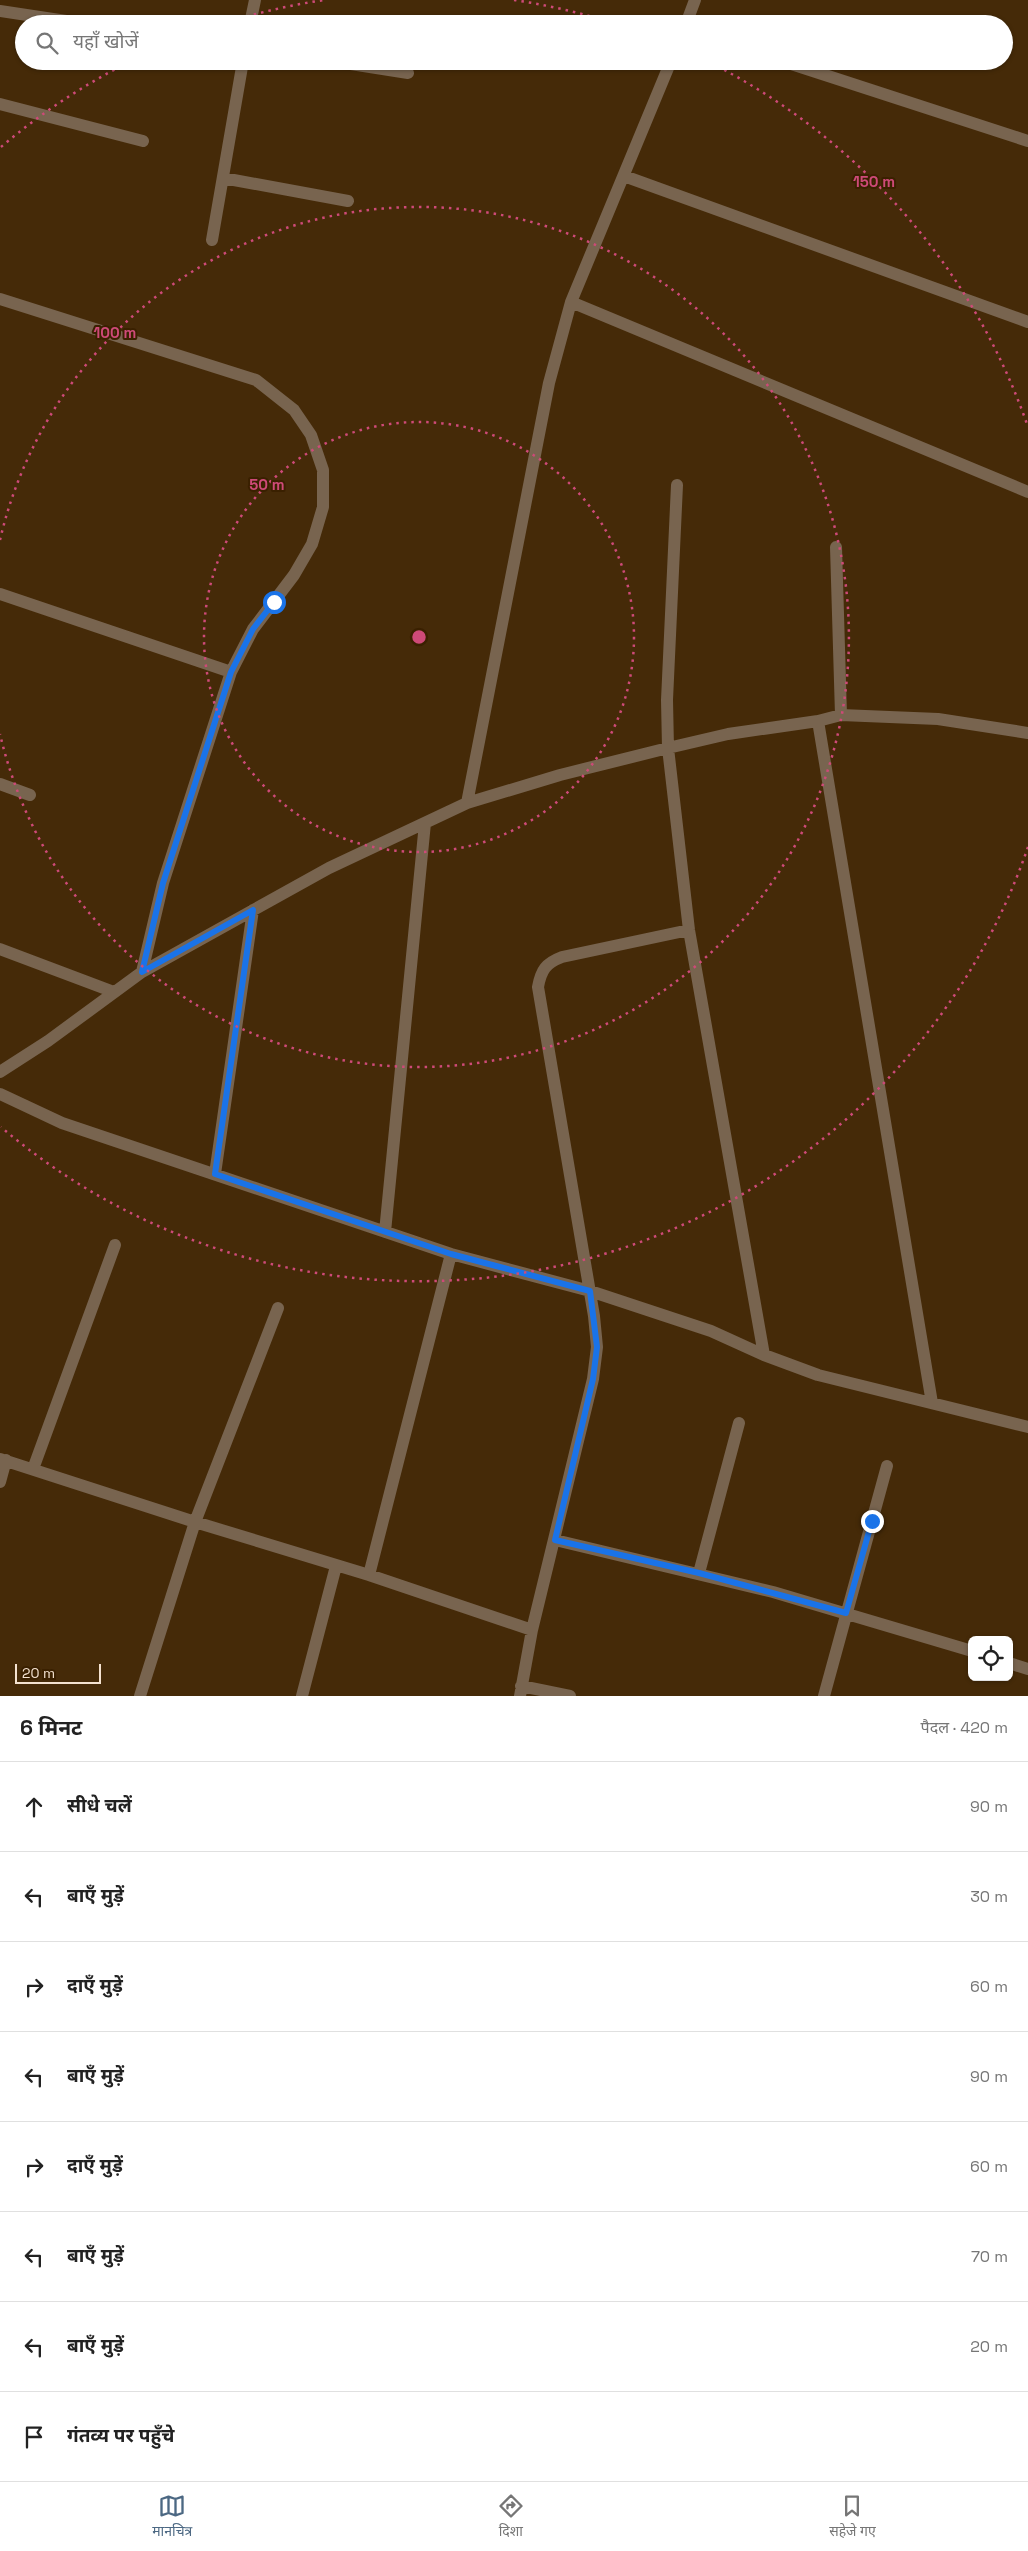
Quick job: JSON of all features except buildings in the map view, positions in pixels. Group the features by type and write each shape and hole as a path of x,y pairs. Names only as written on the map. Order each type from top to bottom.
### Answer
{"street":[{"path":"252,15 255,0"},
{"path":"689,15 695,0"},
{"path":"0,11 26,15"},
{"path":"212,240 241,70"},
{"path":"389,70 408,73"},
{"path":"467,804 549,383 572,302 667,70"},
{"path":"810,70 1028,141"},
{"path":"0,104 143,141"},
{"path":"624,176 1028,322"},
{"path":"223,178 348,201"},
{"path":"0,299 256,380 294,410 311,436 323,470 323,507 312,544 294,576 253,629 231,672 163,883 142,972"},
{"path":"572,302 1028,492"},
{"path":"677,486 667,700 668,748 688,930 764,1355"},
{"path":"836,547 841,715"},
{"path":"0,594 231,672"},
{"path":"0,1072 48,1042 142,972 329,868 467,804 560,775 668,748 728,734 818,721 841,715 938,719 1028,733"},
{"path":"818,721 932,1403"},
{"path":"0,784 30,795"},
{"path":"385,1232 425,823"},
{"path":"215,1174 253,910"},
{"path":"570,1696 520,1691 532,1630 593,1379 597,1347 590,1291 539,1003 538,987 541,972 549,962 562,957 688,930"},
{"path":"0,949 114,992"},
{"path":"0,1094 62,1123 451,1254 590,1291 711,1331 764,1355 818,1375 1028,1427"},
{"path":"33,1468 115,1245"},
{"path":"369,1575 451,1254"},
{"path":"140,1696 195,1522 278,1308"},
{"path":"699,1573 739,1423"},
{"path":"0,1482 3,1459 195,1522 369,1575 532,1630"},
{"path":"824,1696 887,1466"},
{"path":"555,1540 699,1573 846,1613 968,1650"},
{"path":"302,1696 336,1566"},
{"path":"1013,1664 1028,1669"}],"route":[{"path":"274,602 253,629 231,672 163,883 142,972 253,910 215,1174 451,1254 590,1291 597,1347 593,1379 555,1540 699,1573 846,1613 872,1521"}]}
